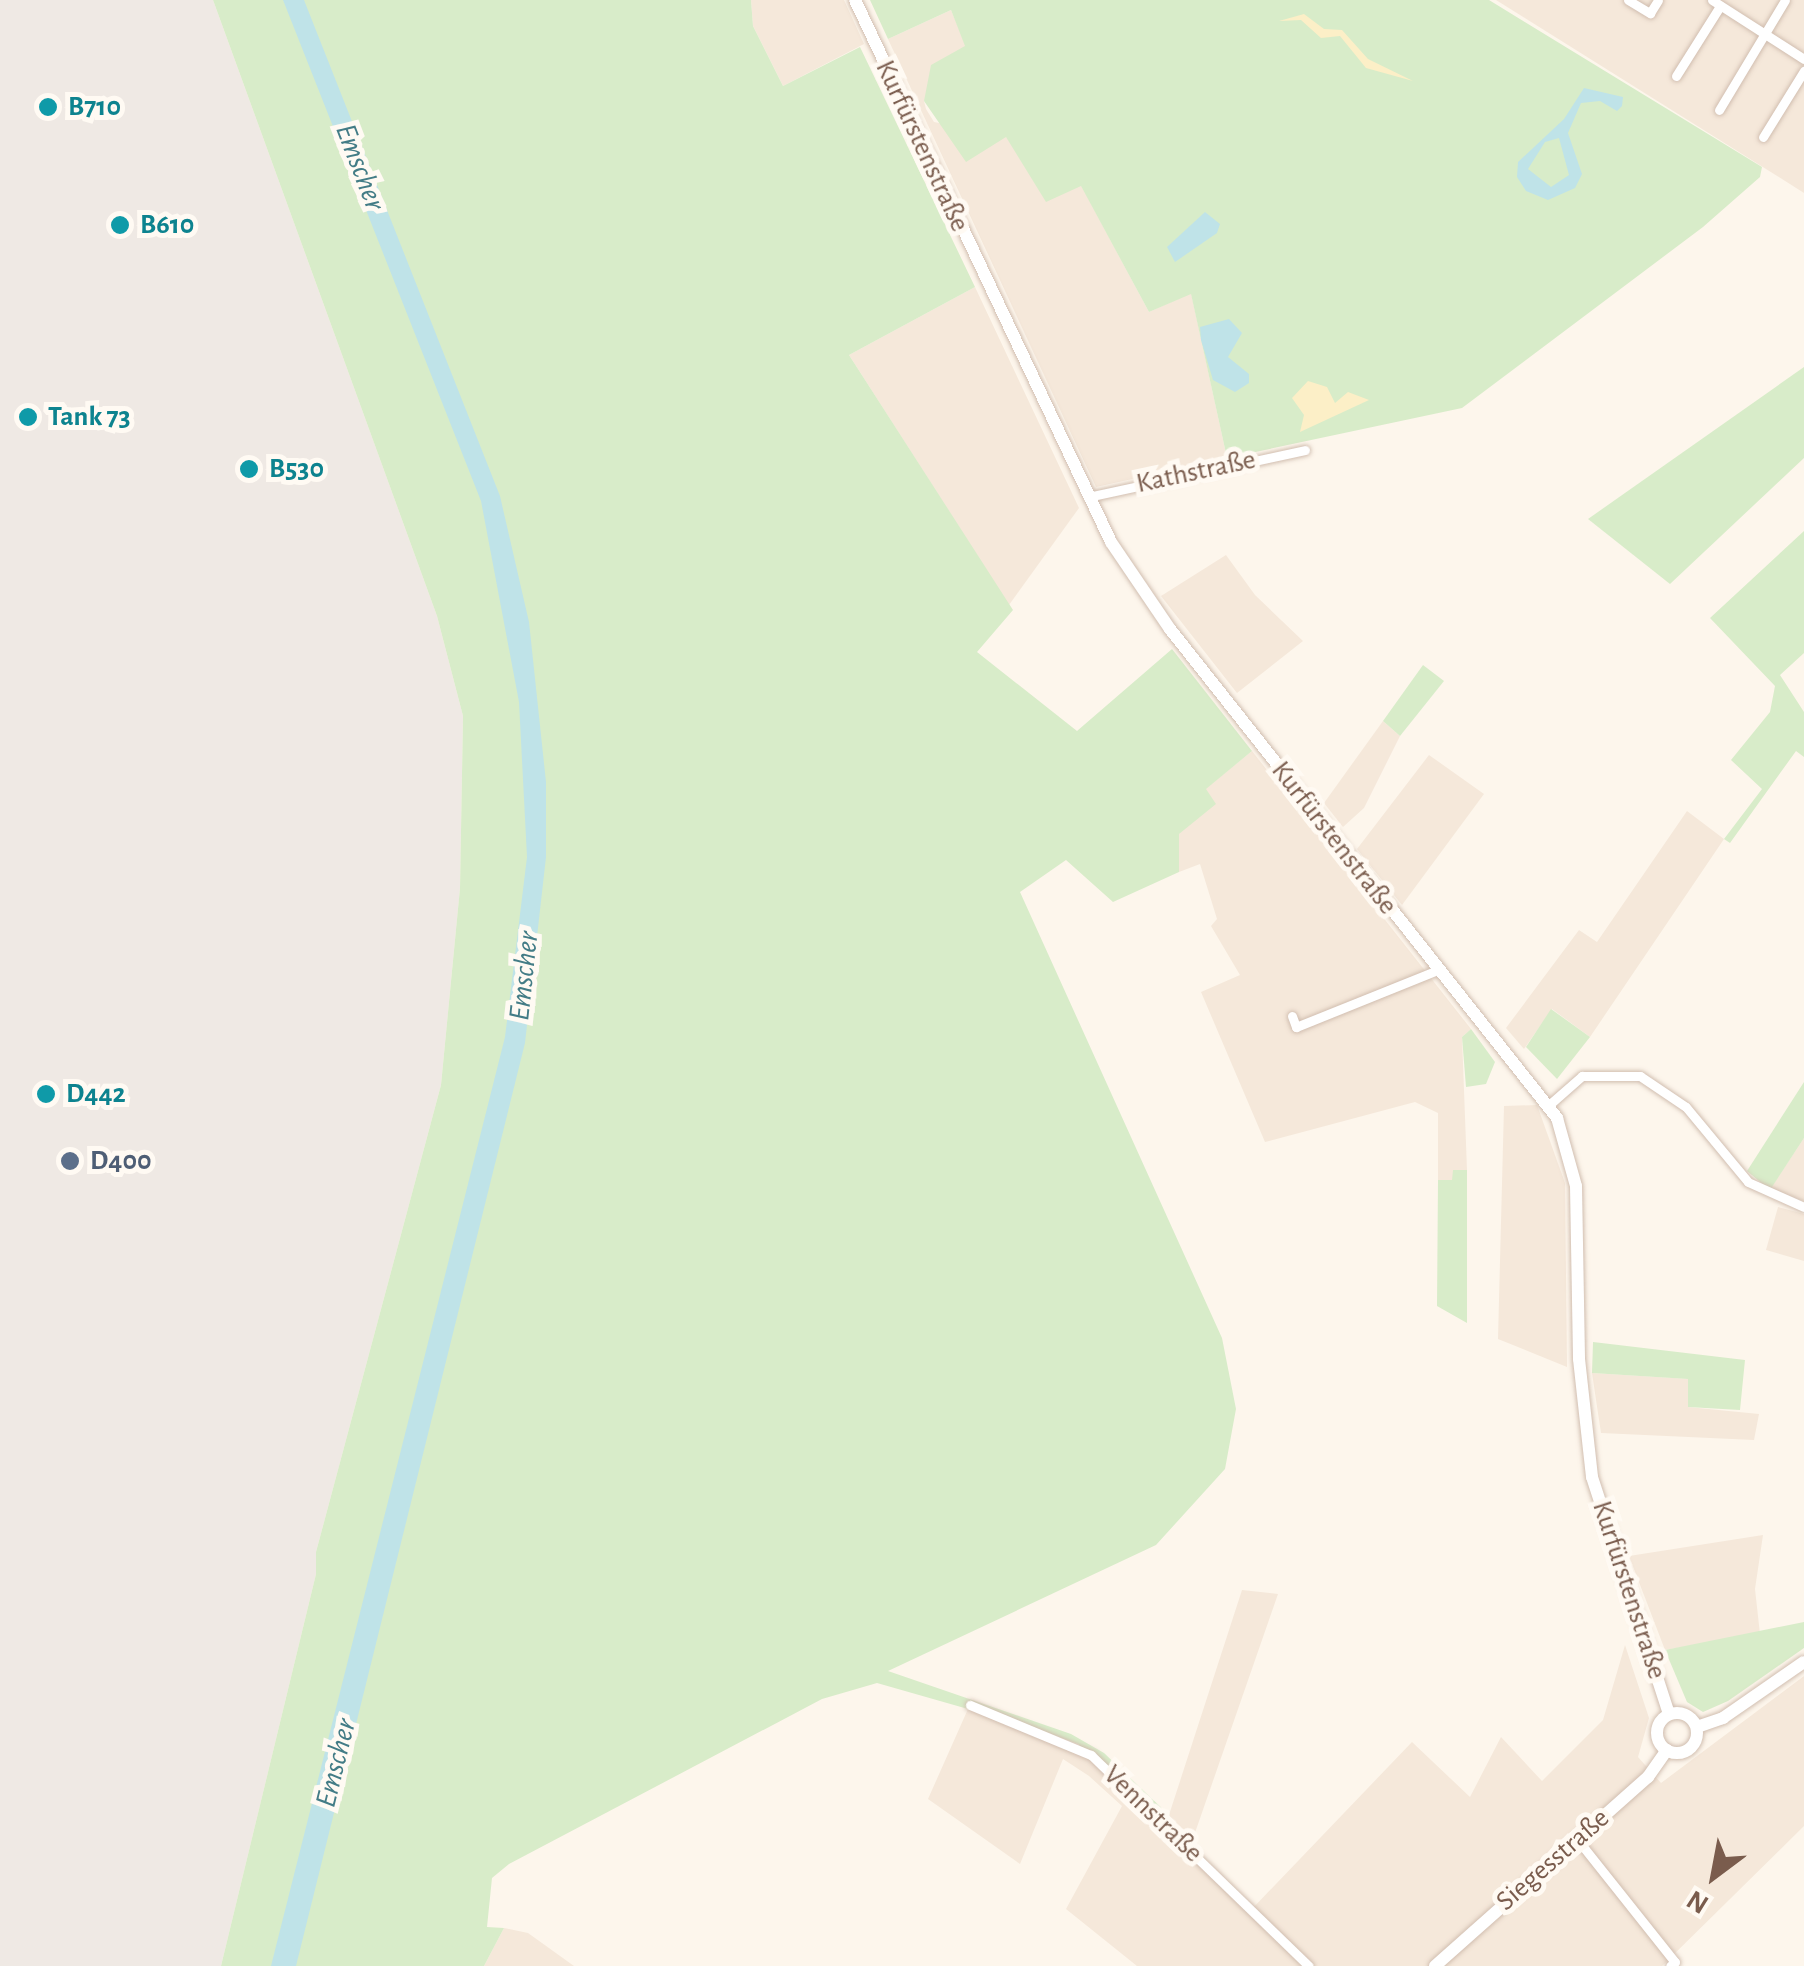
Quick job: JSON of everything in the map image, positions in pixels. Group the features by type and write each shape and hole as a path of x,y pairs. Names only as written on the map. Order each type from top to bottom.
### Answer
{"main road":[{"name":"Kurfürstenstraße","path":"855,0 1087,497 1162,618 1438,970 1550,1104 1576,1186 1578,1359 1592,1477 1669,1714"},
{"path":"1667,1750 1690,1749 1697,1727 1723,1718 1804,1662"},
{"name":"Kurfürstenstraße","path":"1669,1714 1687,1714 1697,1727"},
{"name":"Kurfürstenstraße","path":"1667,1750 1656,1732 1669,1714"},
{"name":"Siegesstraße","path":"1434,1966 1650,1774 1667,1750"}],"street":[{"path":"1628,0 1650,13 1658,0"},
{"path":"1719,110 1785,0"},
{"path":"1676,76 1716,3 1804,59"},
{"path":"1762,136 1804,71"},
{"name":"Kathstraße","path":"1087,497 1305,450"},
{"path":"1292,1016 1296,1027 1438,970"},
{"path":"1550,1104 1582,1076 1640,1076 1686,1107 1748,1182 1804,1207"},
{"name":"Vennstraße","path":"970,1705 1091,1755 1309,1966"},
{"path":"1576,1839 1672,1964"}],"shaded area":[{"path":"0,0 213,0 437,616 463,716 460,888 441,1085 316,1552 316,1574 221,1966 0,1966"},
{"path":"751,0 844,0 864,44 783,86 753,26"},
{"path":"1496,0 1804,0 1804,193 1782,179"},
{"path":"951,10 966,46 924,101 934,122 1006,137 1081,185 1149,312 1191,293 1227,458 1096,487 888,39"},
{"path":"975,287 1079,508 1009,605 849,355"},
{"path":"1226,555 1255,595 1303,641 1237,693 1161,596"},
{"path":"1383,721 1400,736 1364,808 1343,827 1324,803"},
{"path":"1252,751 1471,1029 1462,1037 1467,1170 1453,1170 1453,1180 1438,1180 1438,1113 1415,1102 1265,1142 1201,992 1240,975 1211,926 1217,919 1200,864 1179,872 1179,834 1205,789"},
{"path":"1429,755 1484,794 1402,905 1357,849"},
{"path":"1687,811 1724,839 1590,1037 1552,1009 1524,1049 1506,1028 1579,930 1597,942"},
{"path":"1537,1105 1565,1183 1567,1367 1498,1339 1504,1106"},
{"path":"1804,1138 1804,1201 1770,1189"},
{"path":"1778,1207 1804,1214 1804,1261 1766,1250"},
{"path":"1592,1373 1689,1379 1688,1407 1759,1414 1754,1440 1601,1433"},
{"path":"1763,1535 1755,1589 1760,1634 1665,1650 1629,1556"},
{"path":"1242,1590 1278,1594 1189,1850 1251,1910 1412,1742 1470,1797 1501,1737 1542,1781 1603,1720 1625,1645 1649,1718 1638,1757 1661,1783 1804,1676 1804,1826 1662,1966 1137,1966 1066,1909 1122,1806 1089,1776 1063,1759 1020,1864 928,1799 968,1709 1076,1748 1169,1815"},
{"path":"504,1928 528,1933 574,1966 484,1966"}],"green space":[{"path":"213,0 751,0 753,26 783,86 860,47 975,287 849,355 1013,610 977,652 1077,731 1172,649 1252,751 1206,789 1216,804 1179,834 1179,872 1113,902 1066,860 1020,892 1222,1338 1236,1409 1225,1469 1156,1545 888,1671 1071,1734 1104,1753 1169,1815 1161,1819 1078,1744 971,1704 968,1709 877,1683 822,1699 509,1864 492,1878 487,1927 504,1928 484,1966 221,1966 316,1574 316,1552 441,1085 460,888 463,716 437,616"},
{"path":"870,0 1489,0 1762,167 1760,177 1703,227 1462,408 1227,458 1191,294 1149,312 1081,186 1046,202 1006,137 966,162 924,101 931,65 965,46 951,10 888,39"},
{"path":"1804,367 1804,458 1670,584 1588,519"},
{"path":"1804,531 1804,653 1780,675 1804,712 1804,757 1796,751 1730,843 1724,839 1762,789 1731,760 1770,712 1775,686 1710,618"},
{"path":"1423,665 1444,681 1400,736 1383,721"},
{"path":"1551,1009 1590,1037 1557,1079 1526,1047"},
{"path":"1471,1029 1495,1062 1486,1084 1466,1087 1462,1037"},
{"path":"1804,1082 1804,1138 1770,1190 1747,1171"},
{"path":"1453,1170 1467,1170 1467,1323 1437,1306 1438,1180 1452,1180"},
{"path":"1593,1342 1745,1360 1740,1410 1688,1407 1688,1379 1592,1373"},
{"path":"1804,1622 1804,1648 1728,1701 1703,1712 1687,1702 1665,1650"}],"sand":[{"path":"1304,14 1324,29 1342,30 1368,59 1413,81 1366,68 1340,36 1321,38 1301,20 1279,21"},
{"path":"1308,381 1327,387 1335,403 1348,392 1369,400 1300,432 1304,415 1292,398"}],"water":[{"name":"Emscher","path":"283,0 304,0 500,496 529,622 546,782 546,857 525,1043 296,1966 271,1966 505,1037 527,857 519,702 481,501"},
{"path":"1584,88 1623,97 1617,111 1600,101 1581,103 1568,133 1582,174 1575,188 1548,200 1526,191 1517,177 1518,162 1564,119","holes":["1559,138 1569,175 1551,187 1528,169 1545,142"]},
{"path":"1205,212 1220,224 1217,233 1175,262 1167,247"},
{"path":"1229,319 1242,333 1228,357 1249,374 1249,383 1235,392 1213,380 1201,340 1200,327"}],"place":[{"name":"B710","path":"48,107"},
{"name":"B610","path":"120,225"},
{"name":"Tank 73","path":"28,417"},
{"name":"B530","path":"249,469"},
{"name":"D442","path":"46,1094"},
{"name":"D400","path":"70,1161"}]}
